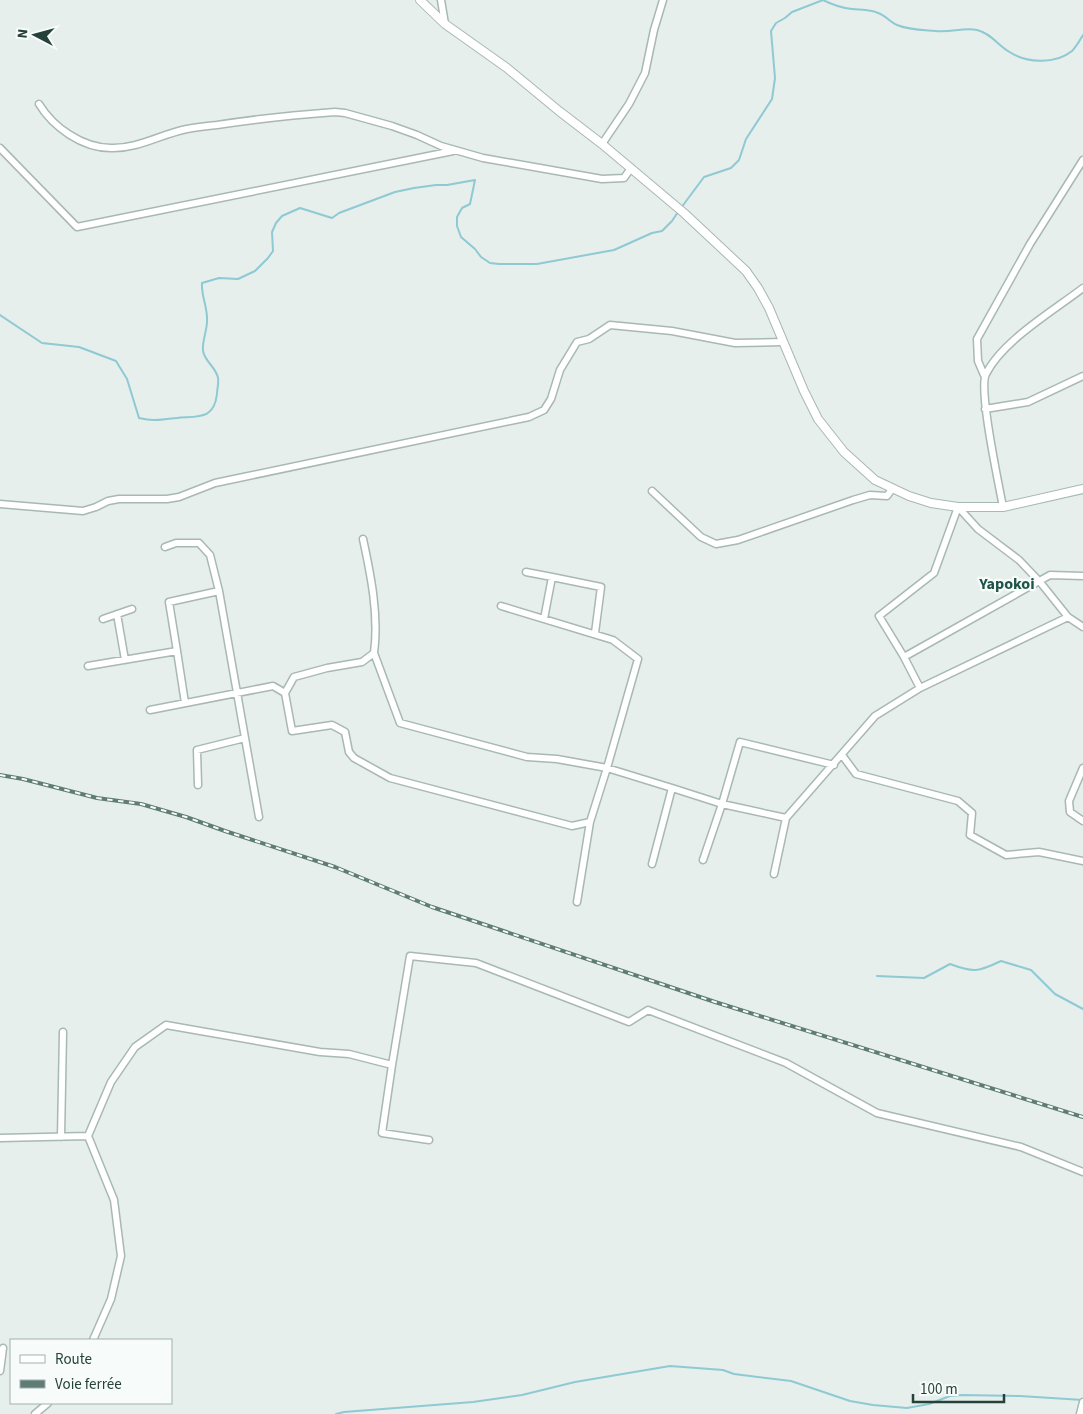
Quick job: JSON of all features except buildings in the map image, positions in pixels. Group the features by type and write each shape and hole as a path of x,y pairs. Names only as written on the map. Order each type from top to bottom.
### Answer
{"street":[{"path":"420,0 445,24 507,68 631,168 684,213 746,271 758,288 818,419 832,439 859,467 875,480 892,489 931,502 958,507 1003,507 1083,489"},
{"path":"441,0 445,24"},
{"path":"602,144 629,104 645,73 654,30 663,0"},
{"path":"39,104 54,123 72,136 94,146 109,148 132,148 170,133 189,128 246,120 335,112 392,126 454,151 492,159 602,179 624,178 631,168"},
{"path":"0,148 77,227 454,151"},
{"path":"1003,507 985,408 984,376 976,353 977,339 1030,244 1083,160"},
{"path":"984,376 1005,346 1083,288"},
{"path":"0,504 83,511 108,501 119,499 167,499 180,497 215,483 529,417 544,410 551,399 560,370 577,342 589,339 610,326 672,331 735,343 783,342"},
{"path":"985,408 1028,402 1083,376"},
{"path":"652,491 701,537 716,544 738,540 870,495 887,496 892,489"},
{"path":"958,507 978,529 1019,560 1040,582 1068,617 1083,627"},
{"path":"920,688 879,616 934,573 958,507"},
{"path":"363,539 374,605 376,637 374,654 400,723 527,758 558,760 607,768 722,804 786,818"},
{"path":"165,547 176,543 199,543 210,556 219,591 259,817"},
{"path":"526,572 601,587 595,633"},
{"path":"904,658 1050,575 1083,576"},
{"path":"544,619 552,577"},
{"path":"185,703 169,602 219,591"},
{"path":"501,606 595,633 613,640 638,658 590,822 577,902"},
{"path":"103,619 132,609"},
{"path":"117,614 124,660"},
{"path":"774,874 786,818 875,716 920,688 1068,617"},
{"path":"88,666 177,651"},
{"path":"374,654 362,662 294,676 285,693 292,731 332,725 345,732 348,752 354,758 390,778 572,826 590,822"},
{"path":"150,710 273,686 285,693"},
{"path":"198,785 197,750 245,738"},
{"path":"703,860 740,742 834,765"},
{"path":"842,755 856,774 958,801 972,813 970,835 1006,855 1039,852 1083,861"},
{"path":"1083,768 1068,802 1070,812 1083,821"},
{"path":"652,864 672,788"},
{"path":"429,1140 382,1133 410,956 476,962 629,1022 648,1010 786,1063 877,1114 1021,1147 1083,1172"},
{"path":"93,1339 111,1299 121,1256 114,1200 88,1136 111,1082 135,1047 166,1025 320,1052 349,1054 392,1065"},
{"path":"61,1136 63,1032"},
{"path":"0,1138 88,1136"},
{"path":"0,1371 3,1348"},
{"path":"1080,1414 1083,1402"},
{"path":"34,1414 47,1404"}],"waterway":[{"path":"681,208 704,177 731,168 739,160 746,139 772,99 775,78 771,31 776,23 792,12 823,0 845,8 875,12 883,15 894,24 916,30 977,30 986,34 1015,55 1040,61 1065,56 1074,49 1083,35"},
{"path":"0,315 42,343 79,347 116,361 127,379 139,418 154,420 198,416 204,415 212,408 217,394 218,382 217,374 203,351 207,311 202,293 202,283 219,278 238,279 255,271 273,251 272,232 276,223 282,216 300,208 332,218 339,213 395,192 475,180 470,204 462,208 457,217 457,226 461,237 481,257 490,263 499,264 537,264 614,250 652,233 662,231 678,212"},
{"path":"877,976 924,978 950,964 976,970 1001,961 1031,970 1055,994 1083,1009"},
{"path":"336,1414 473,1402 522,1395 575,1382 670,1366 723,1370 734,1374 791,1381 850,1401 907,1408 929,1404 950,1396 962,1395 1083,1400"}],"railway":[{"path":"0,775 97,798 141,804 186,817 335,867 432,907 715,1002 1083,1117"}],"district":[{"name":"Yapokoi","path":"1007,583"}]}
